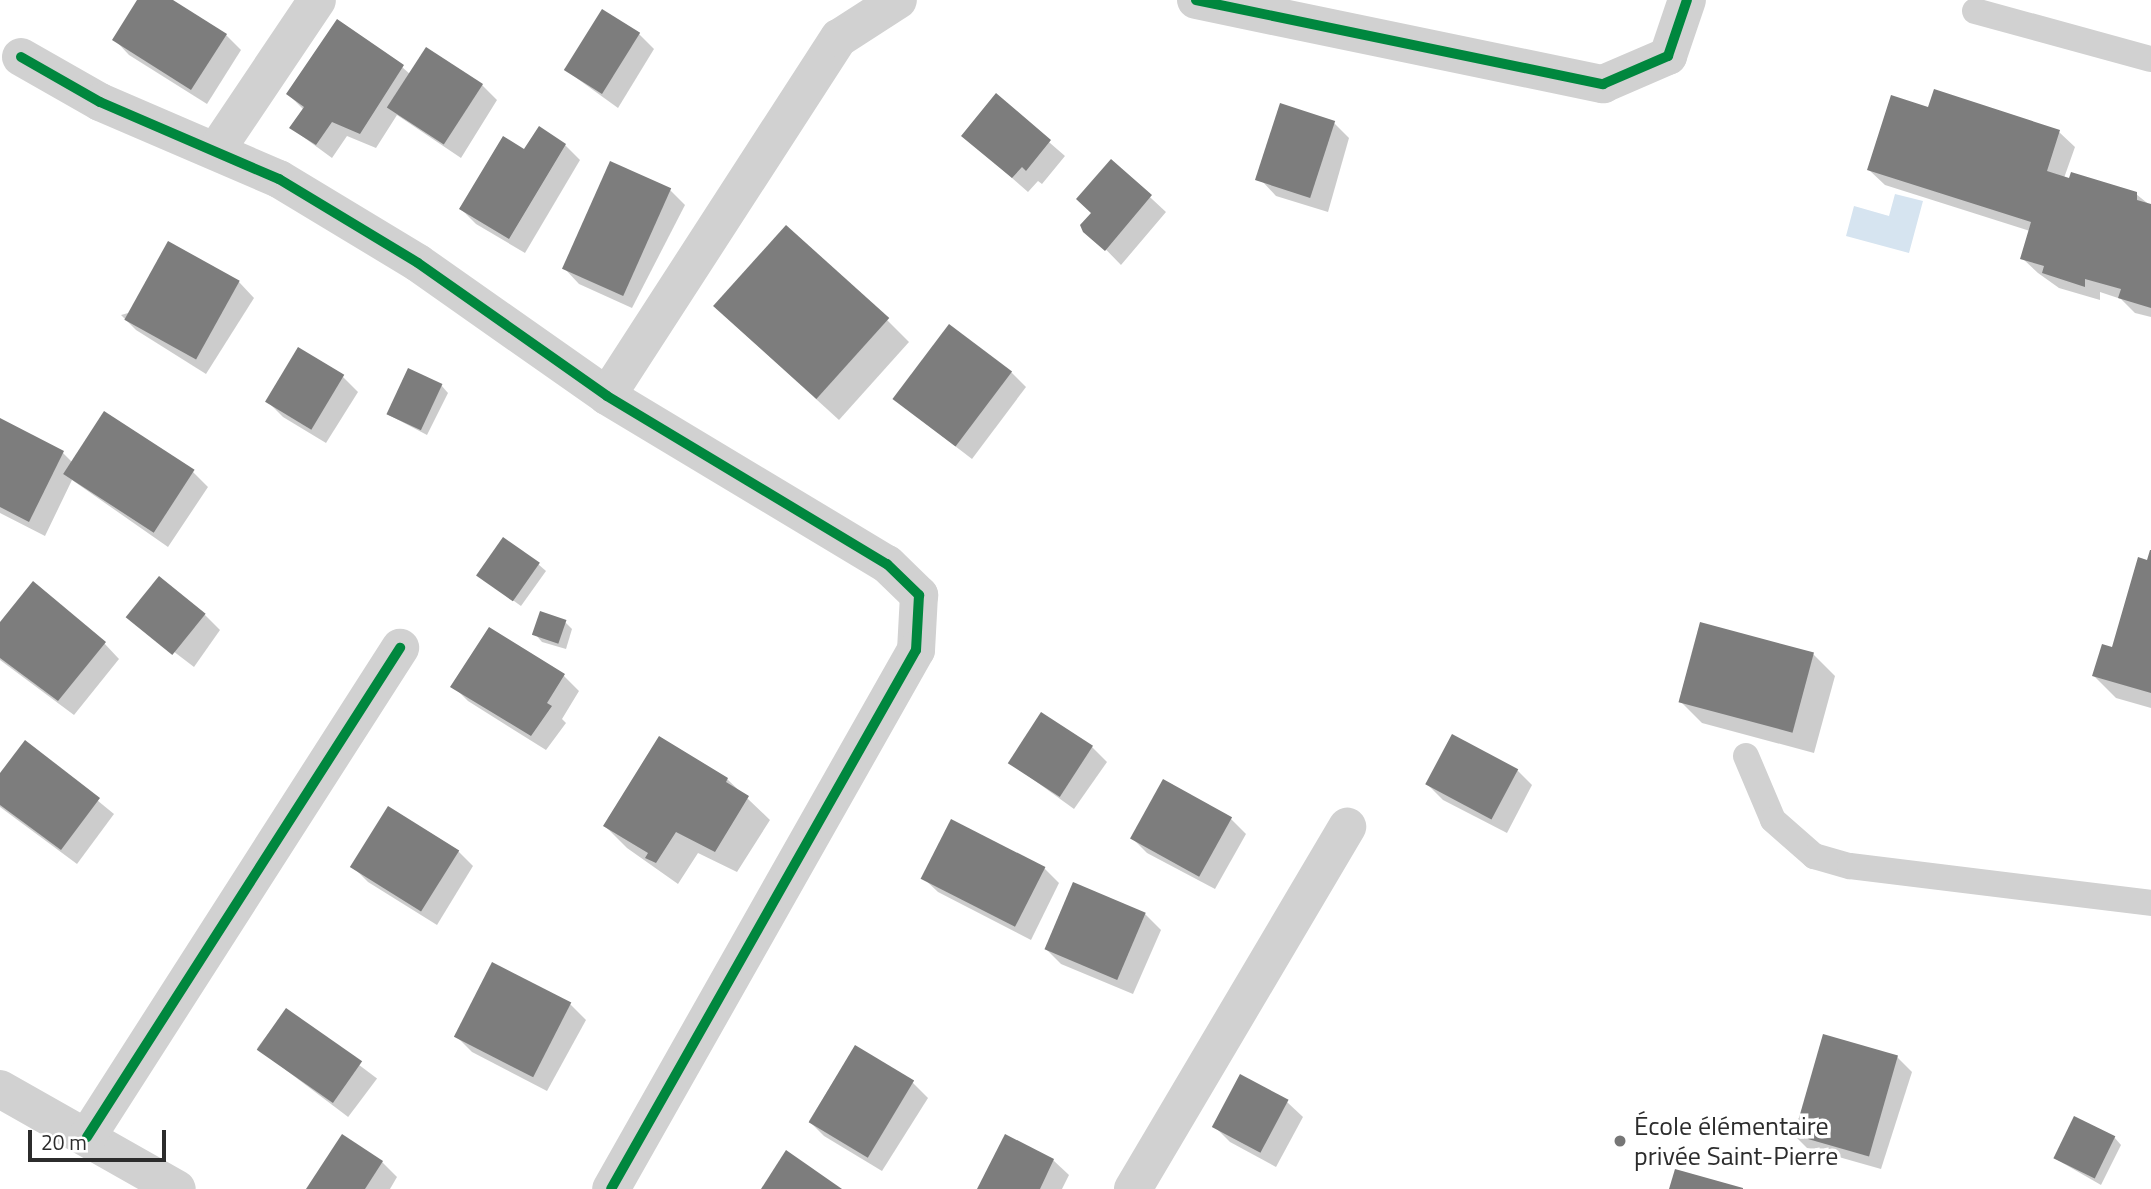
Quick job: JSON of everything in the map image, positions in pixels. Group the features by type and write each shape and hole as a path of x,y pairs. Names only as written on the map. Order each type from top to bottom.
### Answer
{"street":[{"path":"217,149 317,0"},
{"path":"607,396 839,38 898,0"},
{"path":"1196,0 1603,85 1668,56 1687,0"},
{"path":"21,57 100,102 217,149 279,179 418,263 607,396 887,564 919,595 916,650 611,1189"},
{"path":"87,1137 400,648"},
{"path":"1133,1189 1347,827"},
{"path":"0,1089 177,1189"}],"lane":[{"path":"1975,11 2151,60"},
{"path":"1746,756 1773,820 1814,856 1850,866 2151,903"}],"shaded area":[{"path":"1895,194 1923,201 1909,253 1846,236 1854,206 1889,216"}],"building":[{"path":"137,0 173,0 227,34 191,90 112,40"},
{"path":"602,9 640,33 602,94 564,70"},
{"path":"337,19 404,65 360,134 332,122 316,145 289,128 304,107 286,94"},
{"path":"426,47 483,84 444,144 387,107"},
{"path":"1934,89 2060,130 2047,171 2069,178 2071,172 2137,192 2137,200 2151,204 2151,308 2118,298 2121,289 2085,279 2085,287 2042,273 2044,266 2020,259 2031,222 1867,170 1891,95 1928,107"},
{"path":"996,93 1051,140 1026,171 1022,167 1012,178 961,136"},
{"path":"1280,103 1335,121 1310,198 1255,180"},
{"path":"539,126 566,144 509,239 459,209 503,136 524,149"},
{"path":"1111,159 1152,195 1105,251 1083,232 1080,225 1091,213 1076,199"},
{"path":"610,161 671,188 623,296 562,269"},
{"path":"786,225 889,318 816,399 713,306"},
{"path":"168,241 240,281 196,359 124,320"},
{"path":"949,324 1012,372 956,447 892,399"},
{"path":"298,347 344,375 311,430 265,402"},
{"path":"408,368 442,384 421,430 386,414"},
{"path":"104,411 195,470 154,533 63,474"},
{"path":"0,418 64,451 29,522 0,507"},
{"path":"503,537 540,563 513,601 476,576"},
{"path":"2150,550 2151,693 2092,676 2102,644 2112,647 2138,557 2147,560"},
{"path":"159,576 206,614 172,655 126,617"},
{"path":"33,581 106,642 58,701 0,658 0,622"},
{"path":"540,611 566,620 558,644 532,635"},
{"path":"1700,622 1814,653 1792,733 1679,702"},
{"path":"489,627 565,674 547,703 552,706 531,736 450,687"},
{"path":"1041,712 1093,746 1060,797 1008,763"},
{"path":"1452,734 1518,769 1491,820 1425,784"},
{"path":"659,736 728,778 726,782 749,796 715,852 676,832 656,863 645,858 648,853 603,826"},
{"path":"25,740 100,798 61,850 0,805 0,773"},
{"path":"1163,779 1232,817 1199,877 1130,838"},
{"path":"388,806 459,851 421,912 350,867"},
{"path":"951,819 1045,867 1015,927 921,879"},
{"path":"1073,882 1146,913 1117,980 1044,949"},
{"path":"492,962 571,1002 533,1077 454,1037"},
{"path":"286,1008 362,1061 333,1103 257,1050"},
{"path":"1823,1034 1898,1055 1869,1156 1794,1135"},
{"path":"855,1045 914,1081 868,1158 809,1122"},
{"path":"1240,1074 1289,1100 1260,1153 1212,1127"},
{"path":"2074,1116 2115,1136 2095,1178 2053,1158"},
{"path":"342,1134 383,1161 365,1189 306,1189"},
{"path":"1005,1134 1054,1159 1040,1189 977,1189"},
{"path":"786,1150 842,1189 761,1189"},
{"path":"1675,1169 1743,1188 1743,1189 1669,1189"}],"cycle path":[{"path":"1196,0 1603,84 1668,56 1687,0"},
{"path":"21,57 100,102 279,179 418,263 607,396 887,564 919,595 916,650 611,1189"},
{"path":"87,1137 400,648"}],"place":[{"name":"École élémentaire privée Saint-Pierre","path":"1620,1141"}]}
